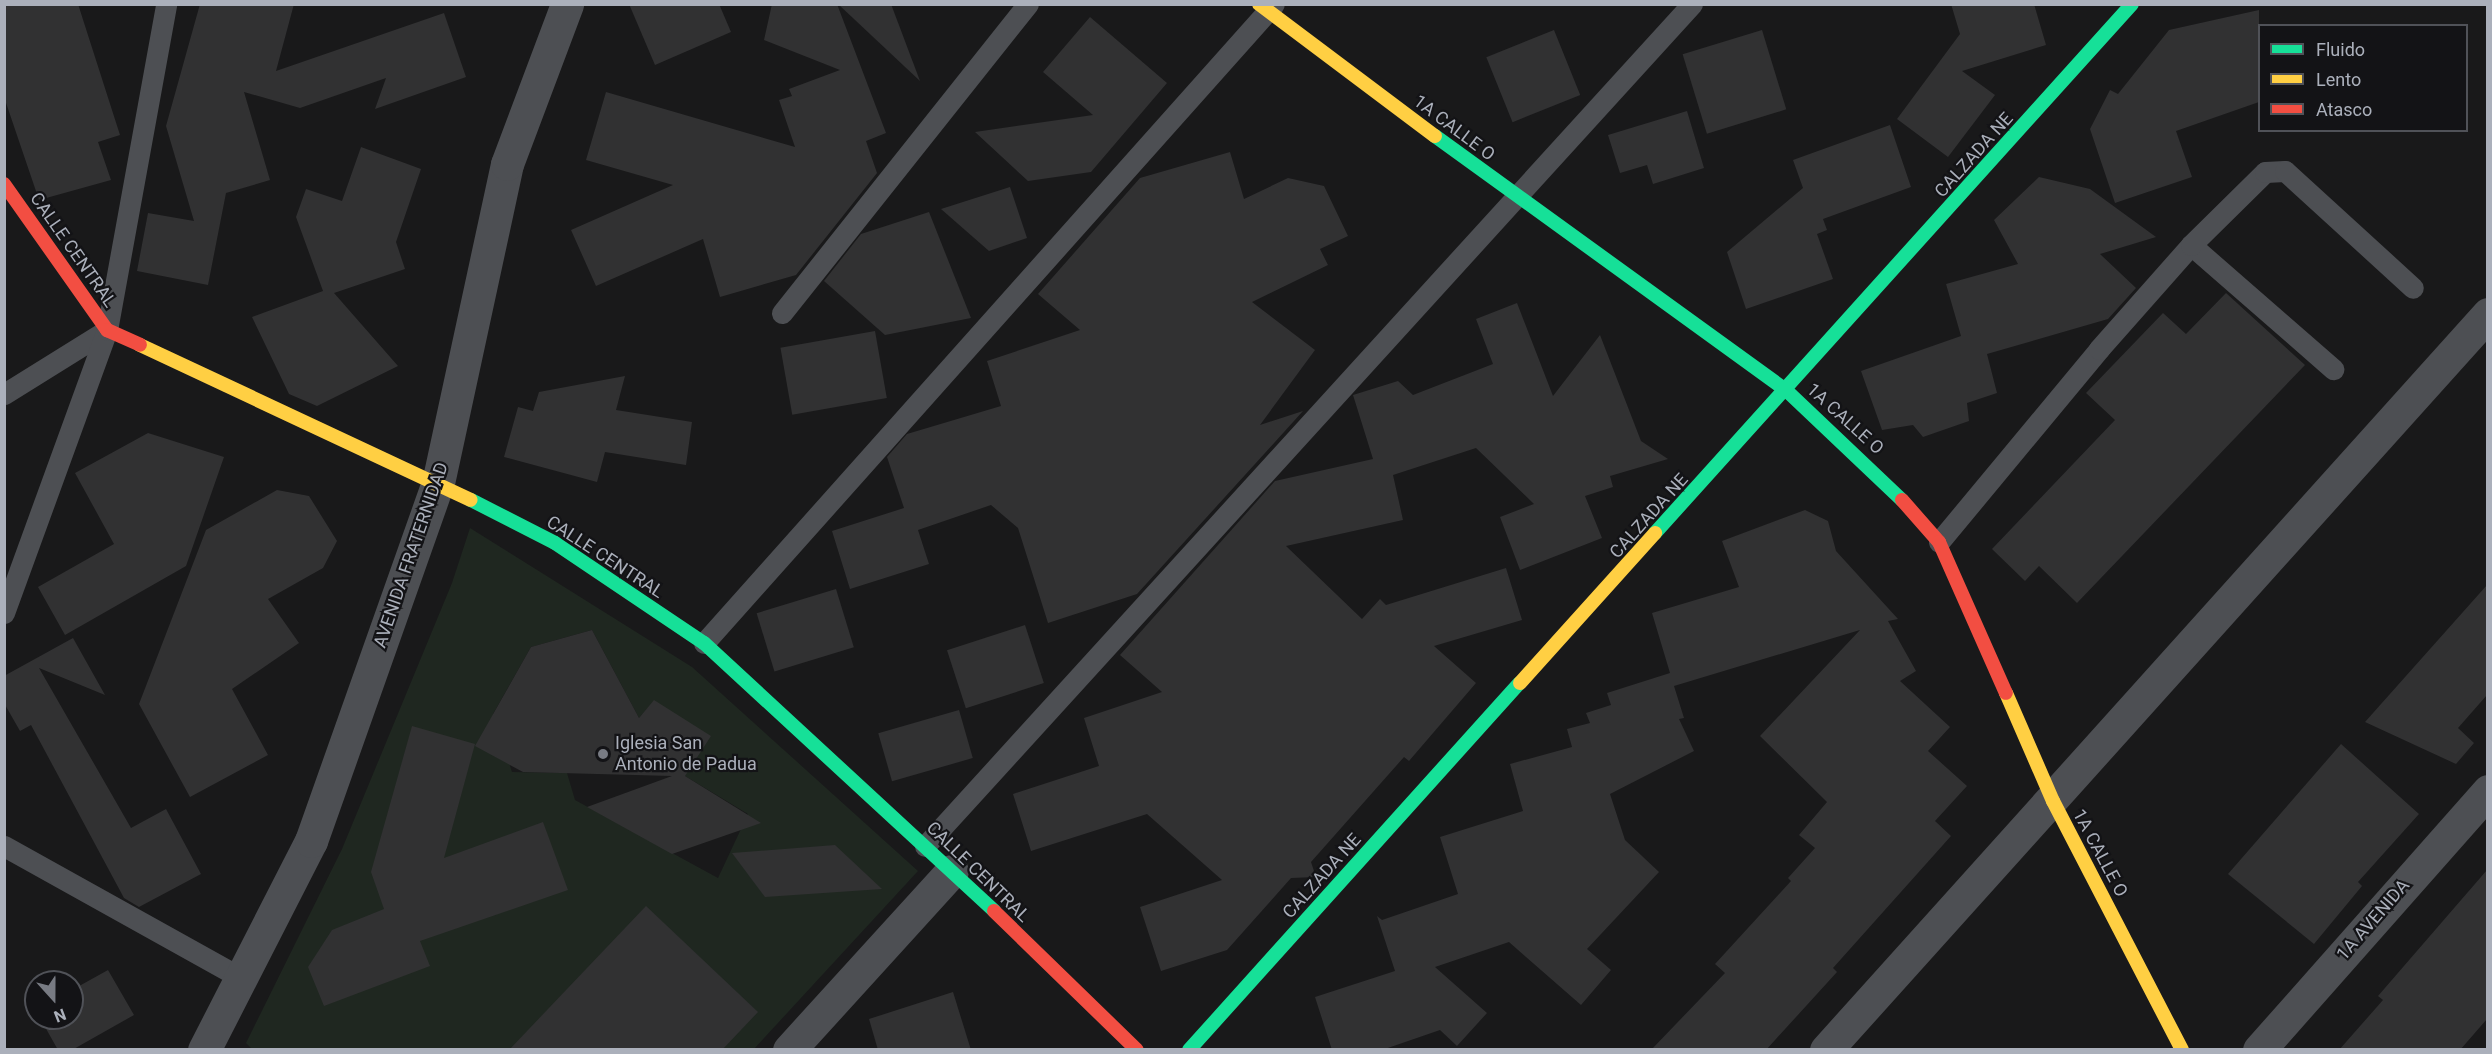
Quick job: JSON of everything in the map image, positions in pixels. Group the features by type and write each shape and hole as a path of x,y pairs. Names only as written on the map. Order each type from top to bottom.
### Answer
{"street":[{"name":"AVENIDA FRATERNIDAD","path":"204,1050 311,841 438,483 507,164 567,4"},
{"name":"CALZADA NE","path":"1189,1050 1787,392 2132,4"},
{"name":"1A CALLE O","path":"1267,7 1516,197 1787,392 1880,475 1939,542 2053,801 2182,1050"},
{"name":"CALLE CENTRAL","path":"4,184 107,330 438,483 555,543 704,643 952,871 1137,1050"},
{"path":"1826,1050 2053,801 2487,314"},
{"name":"1A AVENIDA","path":"2259,1050 2487,791"},
{"path":"789,1050 952,871"}],"lane":[{"path":"4,613 107,330 166,4"},
{"path":"782,313 1028,4"},
{"path":"925,846 1692,4"},
{"path":"704,643 1267,7"},
{"path":"1939,542 2192,245 2265,172 2285,171 2413,288"},
{"path":"2192,245 2333,369"},
{"path":"4,394 107,330"},
{"path":"4,846 241,978"}],"shaded area":[{"path":"470,528 692,667 918,871 754,1049 253,1050 246,1043 342,849 452,583","holes":["592,630 639,718 654,701 685,776 748,814 718,878 575,800 567,773 512,772 493,714 531,647"]}],"building":[{"path":"4,4 78,4 120,135 98,142 111,180 39,200 4,97"},
{"path":"200,4 294,4 276,71 444,13 466,77 375,109 386,78 300,108 244,92 270,180 226,193 208,285 137,271 148,213 194,221 166,126"},
{"path":"629,4 719,4 731,32 655,65"},
{"path":"772,4 837,4 886,133 866,141 877,173 796,275 720,297 703,239 596,286 571,230 673,185 586,160 606,92 795,147 779,100 792,96 789,89 840,70 764,40"},
{"path":"838,4 891,4 920,81"},
{"path":"1951,4 2034,4 2046,45 1962,71 1995,95 1948,157 1897,119 1960,34"},
{"path":"2259,10 2258,102 2176,131 2192,177 2115,203 2090,129 2110,90 2118,94 2169,30"},
{"path":"1090,17 1167,83 1091,172 1028,181 975,132 1093,115 1043,72"},
{"path":"1554,30 1580,95 1513,122 1486,57"},
{"path":"1762,30 1786,109 1707,134 1683,54"},
{"path":"1687,111 1704,168 1653,184 1647,165 1620,173 1608,135"},
{"path":"1890,125 1911,187 1823,219 1827,230 1817,234 1833,279 1746,309 1727,252 1803,188 1793,160"},
{"path":"361,147 421,169 396,242 405,269 334,293 398,366 317,406 289,394 252,317 323,291 296,217 306,189 342,201"},
{"path":"1230,152 1244,199 1288,178 1324,186 1348,236 1320,249 1328,265 1252,302 1315,350 1260,425 1303,411 1137,594 1048,623 1018,528 991,505 918,530 929,564 850,589 832,531 904,508 887,457 907,434 1001,406 987,361 1080,330 1038,294 1140,178"},
{"path":"2039,177 2090,189 2156,237 2100,254 2136,288 2108,319 1987,354 1997,393 1967,403 1969,421 1923,437 1913,425 1882,430 1861,371 1961,336 1946,284 2018,264 1994,220"},
{"path":"1010,187 1027,238 989,251 941,209"},
{"path":"929,212 971,318 885,335 824,281 861,234"},
{"path":"2226,293 2305,365 2077,603 2039,566 2025,581 1992,549 2115,420 2086,393 2163,313 2186,334"},
{"path":"1517,303 1553,396 1600,335 1641,441 1668,459 1610,476 1613,487 1585,496 1602,538 1520,570 1500,517 1534,504 1476,448 1393,475 1403,520 1286,546 1362,619 1380,599 1386,605 1506,568 1522,620 1434,646 1476,683 1409,761 1404,757 1311,862 1316,877 1291,878 1227,950 1161,971 1140,907 1222,880 1147,814 1031,851 1013,794 1099,766 1084,718 1162,692 1120,655 1275,481 1373,459 1353,395 1398,381 1413,395 1493,364 1476,319"},
{"path":"875,331 887,398 792,415 780,348"},
{"path":"625,376 616,410 692,422 686,465 605,452 597,482 504,457 518,407 533,411 539,392"},
{"path":"148,433 224,457 186,566 65,635 38,587 114,544 75,473"},
{"path":"277,490 309,496 337,541 323,568 268,599 299,643 232,689 268,755 190,797 139,704 206,530"},
{"path":"1805,510 1828,521 1836,551 1898,619 1888,621 1916,671 1900,681 1950,727 1928,751 1967,786 1935,821 1951,836 1833,968 1837,972 1766,1050 1651,1050 1725,973 1715,964 1791,881 1788,878 1815,848 1799,835 1827,802 1760,736 1860,630 1674,686 1684,718 1679,719 1694,751 1610,794 1625,840 1659,872 1587,949 1611,970 1581,1005 1509,942 1435,967 1487,1013 1457,1046 1440,1030 1382,1050 1332,1050 1315,997 1395,971 1377,916 1382,920 1458,894 1440,837 1523,811 1510,764 1572,747 1567,729 1590,723 1586,713 1611,705 1607,693 1670,673 1652,613 1739,587 1722,541"},
{"path":"2487,585 2487,695 2458,728 2474,743 2456,764 2365,722"},
{"path":"836,589 854,647 774,672 757,613"},
{"path":"1025,625 1044,683 966,708 947,650"},
{"name":"Iglesia San Antonio de Padua","path":"592,630 639,718 654,700 711,736 685,776 761,823 672,854 587,807 672,776 523,772 475,746 531,647"},
{"path":"73,638 105,695 39,668 131,828 166,809 201,874 139,907 124,898 31,725 20,731 4,703 4,676"},
{"path":"959,710 973,758 892,781 878,733"},
{"path":"412,726 475,744 444,858 543,822 568,890 420,941 430,966 324,1006 308,967 332,930 384,909 371,872"},
{"path":"2341,744 2419,814 2358,882 2362,886 2314,944 2228,874"},
{"path":"835,845 882,889 765,897 732,853"},
{"path":"2487,870 2487,1019 2460,1050 2339,1050 2383,1000 2378,996"},
{"path":"646,906 758,1012 722,1050 509,1050"},
{"path":"108,970 134,1015 72,1050 58,1050 47,1030 84,1030 84,983"},
{"path":"953,992 971,1050 878,1050 869,1019"}],"traffic: fast":[{"path":"1655,533 2132,4"},
{"path":"1435,136 1787,391 1902,500"},
{"path":"471,500 555,543 704,643 994,911"},
{"path":"1189,1050 1520,683"}],"traffic: slow":[{"path":"1259,4 1435,136"},
{"path":"140,345 471,500"},
{"path":"1520,683 1655,533"},
{"path":"2006,693 2053,801 2182,1050"}],"traffic: jam":[{"path":"4,184 107,330 140,345"},
{"path":"1902,500 1939,542 2006,693"},
{"path":"994,911 1137,1050"}],"place":[{"name":"Iglesia San Antonio de Padua","path":"603,754"}]}
